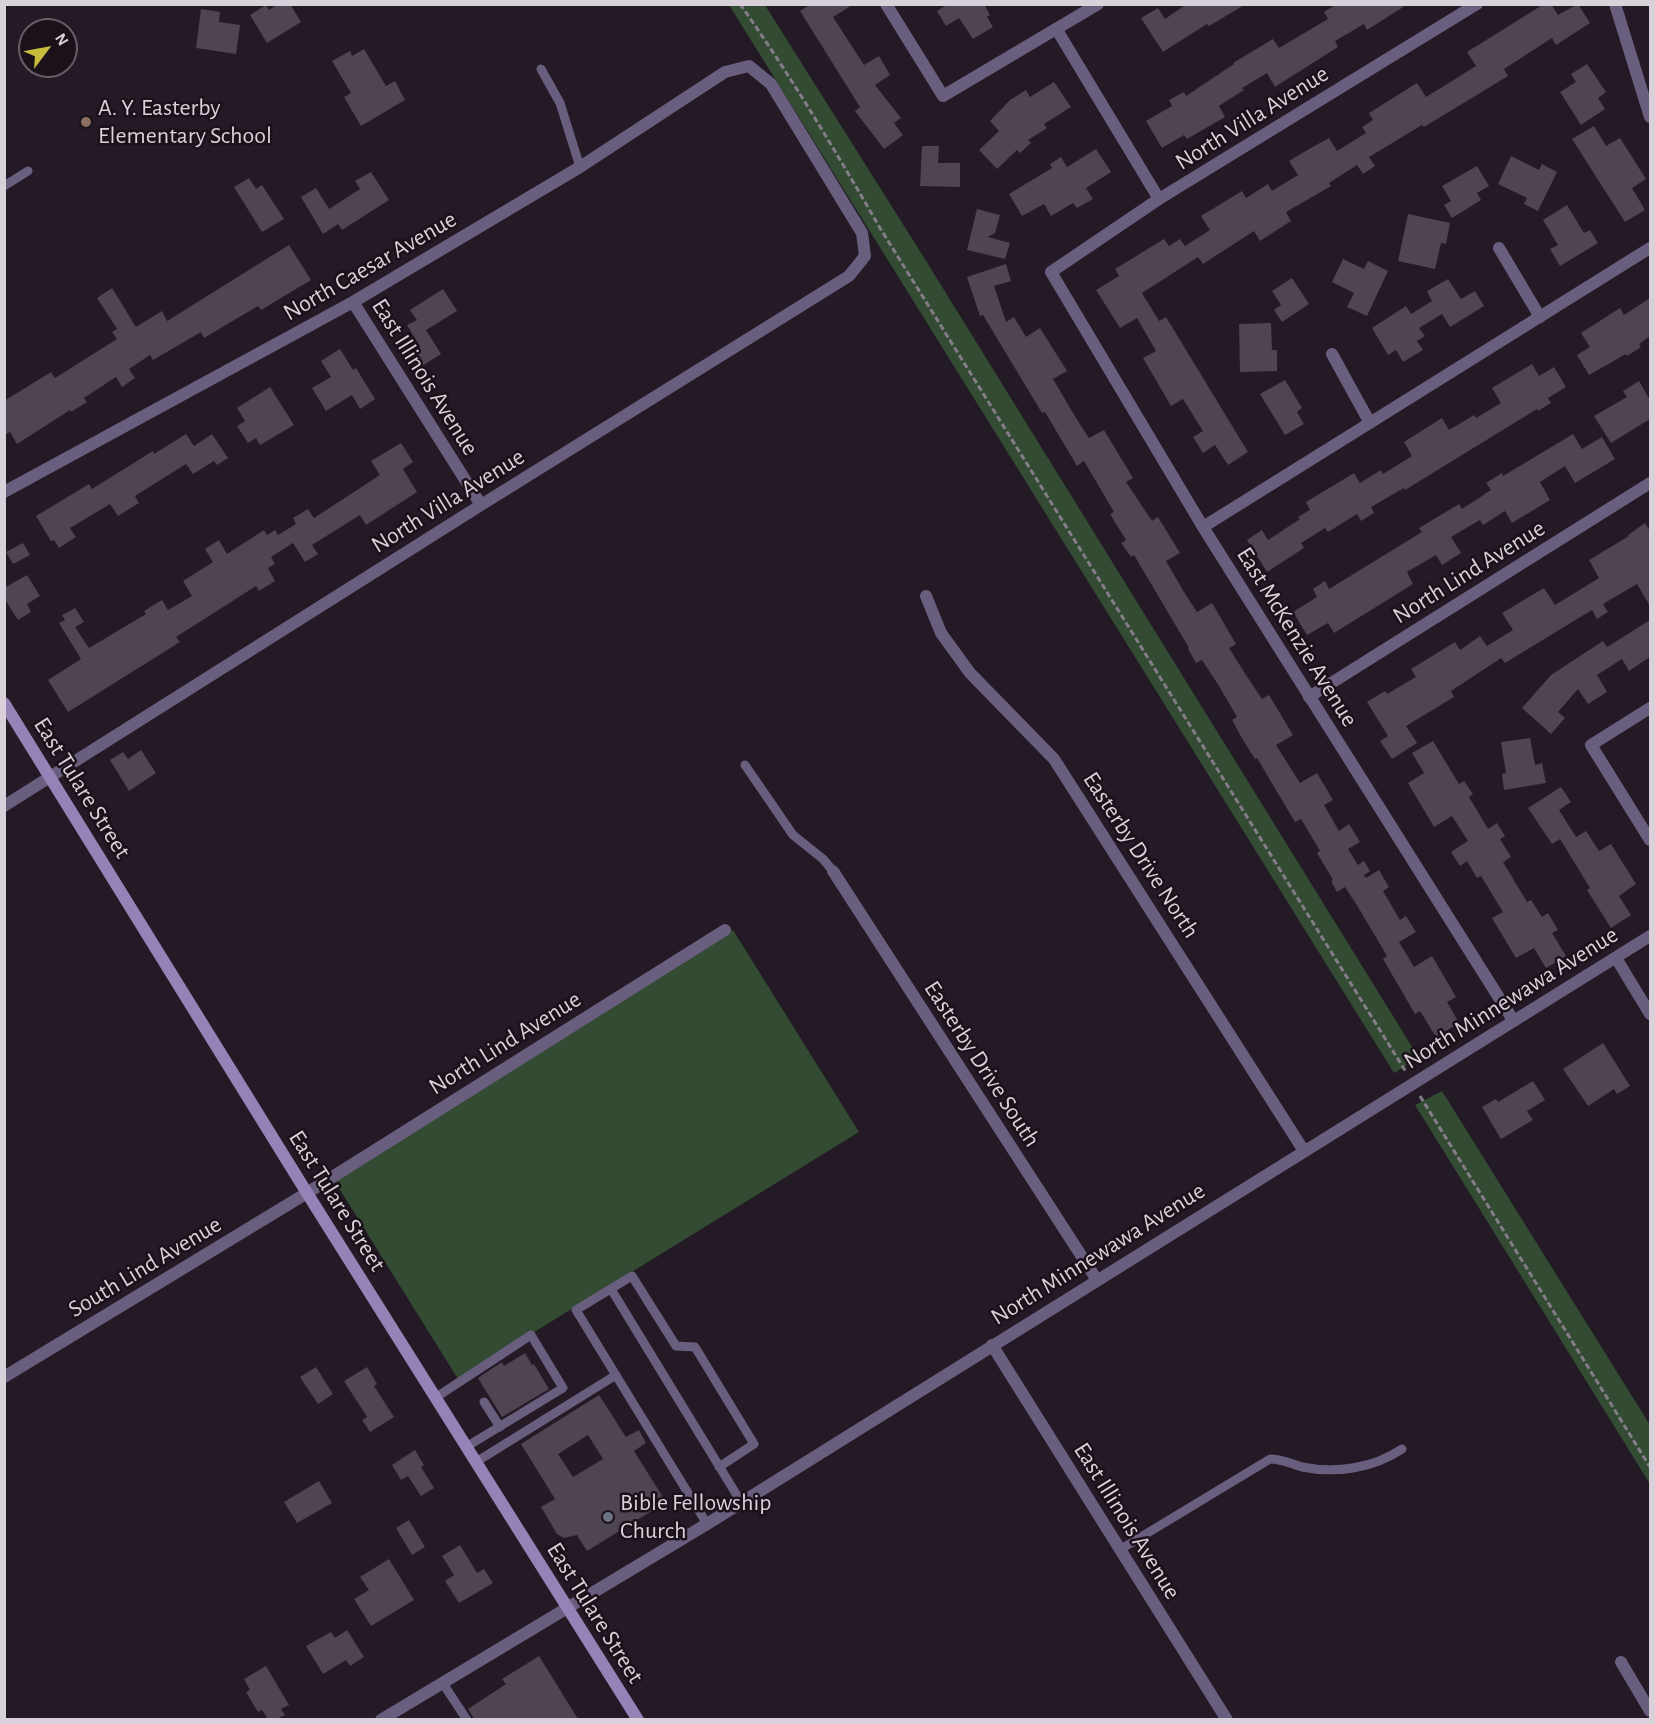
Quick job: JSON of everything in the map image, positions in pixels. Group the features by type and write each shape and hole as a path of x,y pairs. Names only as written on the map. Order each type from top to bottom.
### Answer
{"main road":[{"name":"East Tulare Street","path":"4,703 307,1193 566,1608 638,1719"}],"street":[{"path":"886,4 943,96 1058,30 1098,4"},
{"name":"North Villa Avenue","path":"1051,272 1159,200 1477,4"},
{"path":"1615,4 1650,117"},
{"path":"1058,30 1159,200"},
{"name":"North Caesar Avenue","path":"4,492 353,302 580,167 725,72 749,66 771,84 862,233 865,256"},
{"path":"1499,248 1540,317"},
{"path":"1203,527 1650,248"},
{"name":"North Villa Avenue","path":"4,806 849,276 865,256"},
{"name":"East McKenzie Avenue","path":"1051,272 1203,527 1513,1020"},
{"name":"East Illinois Avenue","path":"353,302 481,505"},
{"path":"1332,354 1370,423"},
{"name":"North Lind Avenue","path":"1310,697 1650,483"},
{"name":"Easterby Drive North","path":"927,596 941,633 970,673 1054,759 1304,1151"},
{"path":"1650,708 1591,745 1650,840"},
{"name":"Easterby Drive South","path":"833,871 1096,1280"},
{"name":"North Lind Avenue","path":"307,1193 725,930"},
{"name":"North Minnewawa Avenue","path":"381,1719 707,1524 1650,936"},
{"path":"1616,958 1650,1014"},
{"name":"South Lind Avenue","path":"4,1377 307,1193"},
{"name":"East Illinois Avenue","path":"992,1345 1227,1719"},
{"path":"1621,1662 1650,1711"}],"lane":[{"path":"541,69 560,103 580,167"},
{"path":"4,186 28,171"},
{"path":"746,765 792,836 823,858 833,871"},
{"path":"707,1524 576,1310 632,1276 676,1346 695,1347 754,1444 719,1467"},
{"path":"611,1289 741,1502"},
{"path":"435,1398 531,1335 563,1388 466,1447"},
{"path":"476,1462 616,1376"},
{"path":"484,1402 500,1427"},
{"path":"1120,1549 1270,1459 1278,1459 1302,1467 1333,1470 1375,1463 1402,1449"},
{"path":"442,1682 466,1719"}],"path":[{"path":"740,4 806,104 899,258 1650,1467"}],"green space":[{"path":"729,5 765,5 1419,1058 1394,1073"},
{"path":"733,930 859,1132 458,1379 332,1177"},
{"path":"1442,1091 1650,1425 1650,1484 1415,1105"}],"building":[{"path":"278,4 290,4 301,22 267,43 250,15 266,5 269,10"},
{"path":"811,4 854,4 833,17 864,65 879,56 890,75 875,85 901,118 894,123 903,135 884,149 855,111 860,107 800,11"},
{"path":"948,4 984,4 990,15 987,17 993,27 973,39 959,18 946,26 937,11"},
{"path":"1187,4 1246,4 1209,26 1207,24 1163,52 1141,18 1158,8 1165,19"},
{"path":"1337,4 1408,4 1367,30 1364,24 1335,41 1338,47 1275,87 1267,73 1242,88 1244,90 1219,106 1225,117 1187,139 1184,135 1162,148 1146,121 1172,106 1169,100 1184,92 1186,96 1233,63 1273,39 1279,48 1328,19 1324,12"},
{"path":"1544,4 1551,4 1558,15 1578,4 1590,23 1556,45 1552,38 1504,69 1508,76 1369,157 1375,166 1363,174 1357,165 1329,183 1331,186 1286,212 1291,221 1260,241 1254,231 1203,264 1198,257 1142,293 1159,321 1166,317 1248,452 1228,465 1215,445 1203,453 1193,437 1203,431 1183,399 1171,406 1143,358 1156,351 1137,318 1120,328 1096,290 1119,276 1115,269 1164,239 1169,246 1180,239 1185,246 1210,230 1201,216 1242,191 1246,198 1268,184 1272,191 1298,175 1289,161 1309,149 1329,138 1337,151 1366,133 1362,127 1373,120 1369,113 1417,83 1426,97 1476,66 1467,52"},
{"path":"201,9 220,12 219,22 240,25 236,54 196,48"},
{"path":"364,49 386,86 395,81 405,100 361,126 344,97 351,93 332,61 350,51 352,56"},
{"path":"1587,64 1606,92 1598,98 1605,109 1581,125 1560,92 1576,82 1571,74"},
{"path":"1054,82 1071,107 1044,124 1047,128 1028,140 1031,143 1020,153 1017,150 997,169 979,150 999,131 990,121 1010,100 1026,90 1030,97"},
{"path":"1594,126 1606,146 1620,138 1646,179 1632,188 1645,210 1625,222 1572,139"},
{"path":"922,146 939,146 938,163 960,163 960,187 920,186"},
{"path":"1096,149 1111,172 1086,188 1093,199 1077,208 1073,203 1051,216 1044,204 1022,216 1009,194 1052,168 1050,164 1061,157 1067,167"},
{"path":"1511,156 1539,170 1542,164 1557,172 1538,211 1524,204 1527,198 1498,184"},
{"path":"1477,166 1489,186 1477,193 1481,200 1452,218 1444,205 1451,201 1442,186"},
{"path":"371,172 389,200 342,230 338,224 323,234 301,197 316,188 329,209 360,189 355,181"},
{"path":"249,178 256,189 262,185 284,219 262,232 234,187"},
{"path":"1567,205 1584,233 1590,230 1598,243 1560,266 1550,249 1558,245 1543,220"},
{"path":"977,209 1000,215 995,233 988,237 1010,243 1005,259 967,250"},
{"path":"1408,214 1450,223 1446,244 1441,243 1435,269 1398,261"},
{"path":"289,245 311,280 261,310 258,306 204,338 201,332 153,360 150,355 129,369 135,378 122,387 116,377 84,398 87,402 71,412 70,410 17,444 10,432 4,435 4,401 51,372 55,378 117,339 112,332 117,329 97,298 112,288 136,327 162,311 167,321"},
{"path":"1343,259 1364,269 1368,261 1388,271 1367,316 1347,307 1354,293 1332,282"},
{"path":"1006,264 1011,281 994,286 1006,322 1014,317 1026,337 1040,328 1067,371 1053,379 1076,418 1089,438 1104,430 1133,478 1126,482 1152,521 1158,517 1180,553 1166,561 1184,592 1197,612 1212,603 1236,644 1229,648 1262,699 1269,695 1293,735 1276,745 1300,783 1317,773 1333,800 1324,805 1339,831 1349,824 1360,842 1348,849 1358,865 1364,861 1370,871 1364,875 1366,878 1379,870 1389,887 1383,891 1400,920 1406,916 1416,932 1399,942 1414,967 1432,956 1456,997 1447,1002 1459,1023 1436,1037 1420,1011 1415,1014 1383,959 1387,956 1345,887 1337,892 1331,881 1333,880 1317,853 1320,851 1301,819 1295,822 1257,758 1255,759 1243,740 1232,720 1237,717 1219,686 1202,660 1196,663 1134,555 1131,557 1121,543 1126,540 1110,514 1114,512 1084,461 1077,466 983,315 980,316 967,277"},
{"path":"1292,278 1309,304 1282,322 1274,310 1281,305 1272,291"},
{"path":"1448,279 1461,299 1475,291 1484,306 1450,327 1442,314 1419,328 1425,336 1417,341 1423,350 1403,362 1396,350 1388,355 1372,328 1406,306 1411,314 1432,301 1427,291"},
{"path":"443,289 457,311 426,330 441,354 414,371 405,356 420,347 407,325 417,320 410,310"},
{"path":"1650,298 1650,336 1639,344 1641,347 1627,356 1626,354 1589,375 1577,355 1590,347 1581,333 1620,308 1624,315"},
{"path":"1271,323 1272,350 1277,350 1277,371 1240,372 1239,324"},
{"path":"340,349 353,370 356,368 375,399 360,409 352,395 326,411 312,388 331,377 321,361"},
{"path":"1532,364 1539,376 1554,367 1566,387 1548,398 1551,403 1538,411 1537,409 1405,490 1404,488 1371,507 1374,513 1361,521 1357,514 1328,532 1325,528 1301,543 1304,548 1267,572 1247,540 1262,530 1268,540 1310,510 1306,502 1354,473 1360,483 1381,470 1383,474 1412,456 1404,442 1442,418 1449,430 1501,403 1492,388"},
{"path":"1285,380 1302,408 1297,412 1304,424 1285,435 1260,394"},
{"path":"1639,381 1650,400 1650,419 1611,443 1594,416 1627,397 1623,391"},
{"path":"270,387 294,425 260,445 256,438 248,443 237,426 245,421 237,408"},
{"path":"186,434 194,446 212,434 228,458 217,465 214,461 193,474 186,464 135,496 139,503 118,516 110,504 70,528 76,537 59,548 54,540 51,541 36,516 89,484 92,489 153,451 154,454"},
{"path":"1573,434 1582,449 1602,437 1615,459 1575,483 1565,466 1540,482 1550,500 1512,523 1505,511 1483,525 1480,520 1451,537 1461,553 1442,565 1436,555 1407,572 1413,584 1334,633 1328,623 1307,635 1293,612 1317,597 1313,589 1325,581 1329,589 1422,532 1419,528 1459,504 1462,509 1491,490 1486,483 1502,473 1503,476"},
{"path":"401,443 413,462 403,469 417,492 366,525 360,515 312,545 318,554 305,562 293,543 271,557 275,564 268,568 275,581 259,591 256,586 176,637 180,642 68,712 48,680 81,659 59,623 65,620 62,615 75,608 84,622 75,627 89,648 146,614 144,611 162,600 168,610 192,596 183,581 213,562 205,549 219,540 227,554 264,530 267,535 275,530 278,535 296,524 293,518 308,509 314,518 380,475 371,461"},
{"path":"1645,523 1650,531 1650,606 1637,584 1603,604 1608,612 1597,619 1592,610 1505,663 1501,658 1451,691 1454,697 1406,726 1417,743 1392,759 1380,741 1388,736 1367,702 1385,691 1387,694 1416,677 1411,669 1455,642 1460,650 1480,636 1487,646 1513,630 1502,613 1544,588 1555,605 1599,578 1589,560 1629,536"},
{"path":"23,543 30,555 13,564 6,552"},
{"path":"27,575 40,596 27,604 31,612 18,620 4,598 4,588"},
{"path":"1650,620 1650,657 1629,671 1622,659 1597,675 1607,692 1588,704 1578,689 1558,712 1565,718 1551,734 1522,708 1551,675 1603,641 1607,647"},
{"path":"1530,738 1535,765 1542,763 1546,783 1504,790 1502,774 1506,773 1501,742"},
{"path":"1433,741 1459,784 1464,781 1473,794 1469,797 1488,829 1497,823 1505,836 1500,839 1511,857 1503,862 1527,902 1531,900 1542,917 1548,913 1558,930 1552,933 1566,956 1546,968 1534,948 1516,958 1492,918 1503,912 1481,876 1477,878 1467,861 1460,866 1451,852 1468,841 1452,816 1434,827 1408,783 1424,773 1412,753"},
{"path":"141,750 156,773 129,791 110,760 123,752 128,759"},
{"path":"1561,787 1571,802 1559,810 1576,837 1586,831 1599,851 1611,844 1636,884 1619,896 1631,915 1611,928 1587,890 1590,888 1560,839 1552,844 1528,808"},
{"path":"1603,1043 1630,1086 1617,1094 1614,1089 1588,1106 1563,1069"},
{"path":"1533,1081 1545,1100 1527,1111 1533,1120 1501,1139 1482,1107 1496,1099 1498,1102"},
{"path":"525,1353 549,1389 502,1417 478,1378 502,1362 504,1366"},
{"path":"316,1367 333,1394 318,1404 300,1377"},
{"path":"367,1367 377,1384 374,1386 394,1417 370,1432 362,1420 367,1417 344,1381"},
{"path":"599,1395 626,1437 639,1430 646,1443 634,1451 666,1502 587,1551 577,1535 564,1538 557,1534 541,1507 555,1499 521,1444","holes":["588,1435 603,1459 573,1477 558,1454"]},
{"path":"415,1450 424,1465 421,1467 434,1488 421,1496 408,1476 401,1480 392,1465"},
{"path":"319,1481 332,1503 297,1523 284,1502"},
{"path":"409,1520 425,1547 412,1555 396,1528"},
{"path":"460,1545 477,1573 484,1569 493,1583 459,1603 445,1581 454,1575 442,1556"},
{"path":"389,1559 414,1600 371,1626 354,1599 369,1590 360,1577"},
{"path":"347,1630 364,1657 350,1666 346,1660 323,1674 306,1646 331,1632 335,1638"},
{"path":"539,1656 578,1719 474,1719 468,1709 506,1684 502,1679"},
{"path":"266,1666 289,1705 281,1709 285,1715 277,1719 268,1719 262,1710 258,1712 246,1692 250,1690 244,1679"}],"place":[{"name":"A. Y. Easterby Elementary School","path":"86,122"},
{"name":"Bible Fellowship Church","path":"608,1517"}]}
